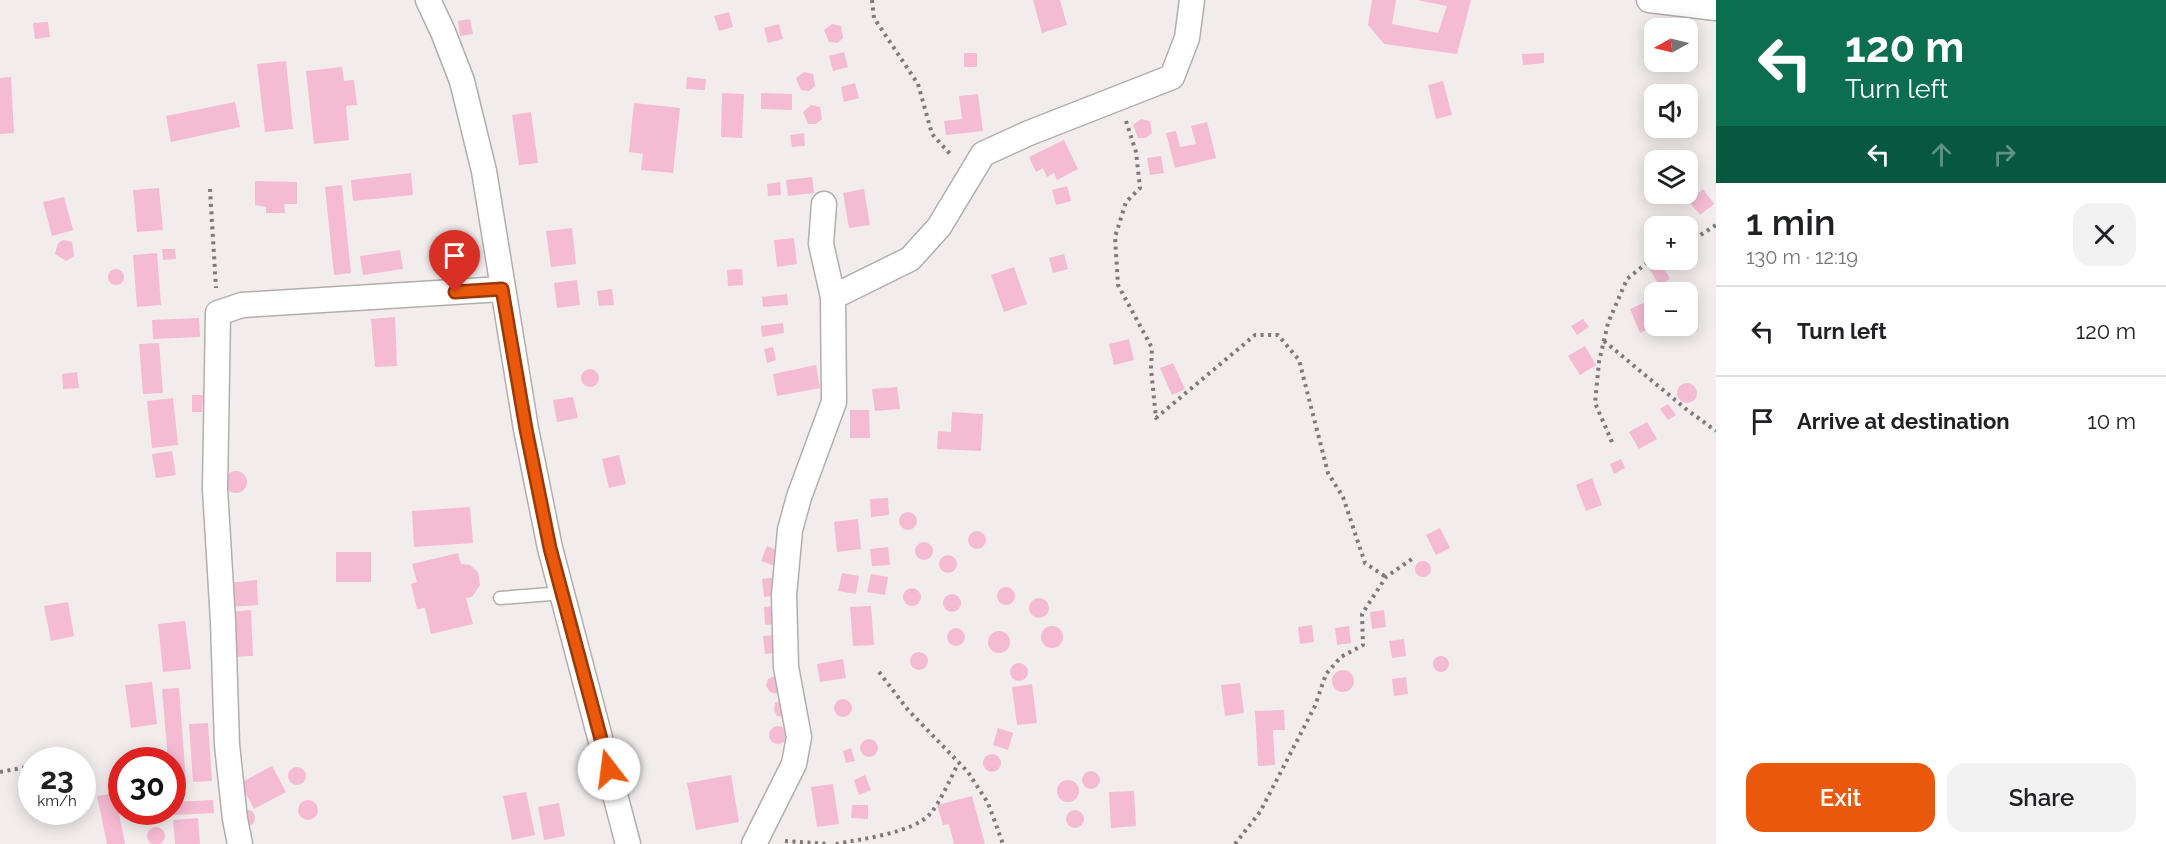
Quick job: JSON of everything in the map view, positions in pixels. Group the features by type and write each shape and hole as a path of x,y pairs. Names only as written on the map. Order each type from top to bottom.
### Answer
{"street":[{"path":"428,0 462,81 484,171 526,429 550,548 628,844"},
{"path":"832,297 910,259 939,227 983,154 1029,133 1172,78 1187,38 1192,0"},
{"path":"1649,0 1716,8"},
{"path":"756,842 794,764 799,737 786,667 784,595 790,530 799,497 834,402 832,297 821,244 824,204"},
{"path":"240,844 226,744 223,621 215,489 218,313 242,305 502,289"}],"lane":[{"path":"500,598 562,593"}],"path":[{"path":"872,0 874,18 918,84 932,134 970,175"},
{"path":"1118,98 1136,152 1140,188 1126,201 1114,237 1118,285 1152,348 1151,369 1156,418 1255,335 1278,335 1299,360 1328,473 1343,497 1365,563 1386,577"},
{"path":"210,189 218,313"},
{"path":"1698,237 1716,225"},
{"path":"1612,442 1595,403 1599,362 1608,323 1627,279 1644,265"},
{"path":"1604,341 1716,431"},
{"path":"1236,844 1260,812 1315,706 1326,674 1341,657 1363,645 1362,614 1386,577 1412,559"},
{"path":"879,672 908,710 968,772 988,803 1003,844"},
{"path":"836,844 916,824 930,814 958,764"},
{"path":"0,772 18,769"},
{"path":"756,842 830,844"}],"building":[{"path":"1033,0 1060,0 1067,25 1042,33"},
{"path":"1372,0 1396,0 1392,24 1438,33 1447,6 1417,0 1471,0 1457,54 1384,44 1368,25"},
{"path":"729,12 733,27 719,31 714,16"},
{"path":"470,19 473,34 460,36 458,21"},
{"path":"48,22 50,37 35,39 33,23"},
{"path":"779,24 783,39 768,43 764,28"},
{"path":"832,24 841,26 843,38 838,43 829,42 824,30"},
{"path":"844,52 848,67 833,71 829,56"},
{"path":"964,53 977,53 977,67 964,67"},
{"path":"1544,53 1544,63 1523,65 1522,54"},
{"path":"286,61 293,129 265,132 257,64"},
{"path":"342,67 344,81 354,80 357,105 346,106 349,140 314,144 306,71"},
{"path":"804,72 813,74 815,86 809,91 801,90 796,78"},
{"path":"11,77 14,133 0,134 0,78"},
{"path":"687,77 706,79 705,90 686,89"},
{"path":"1443,81 1452,115 1436,119 1428,85"},
{"path":"855,83 859,98 844,102 841,87"},
{"path":"722,93 744,94 742,138 721,137"},
{"path":"761,93 792,94 792,110 761,109"},
{"path":"978,94 983,131 946,135 944,121 962,119 959,96"},
{"path":"235,102 240,127 171,142 166,116"},
{"path":"634,103 680,108 673,173 641,170 643,154 629,152"},
{"path":"811,105 820,107 822,119 816,124 808,124 803,112"},
{"path":"531,112 538,163 519,165 512,115"},
{"path":"1141,119 1150,121 1152,133 1146,138 1138,138 1133,125"},
{"path":"1207,122 1216,158 1175,168 1166,133 1176,131 1180,147 1196,144 1191,126"},
{"path":"804,133 805,146 792,147 790,135"},
{"path":"1064,140 1078,169 1057,180 1054,173 1047,177 1043,168 1036,172 1029,157"},
{"path":"1161,156 1164,173 1150,175 1147,158"},
{"path":"411,173 413,195 353,201 351,180"},
{"path":"812,177 814,193 788,196 786,180"},
{"path":"255,181 297,182 297,204 284,204 285,213 266,213 266,207 255,205"},
{"path":"780,182 781,195 768,196 767,184"},
{"path":"342,185 351,273 334,275 325,187"},
{"path":"1067,186 1071,201 1056,205 1052,190"},
{"path":"159,188 163,230 137,232 133,190"},
{"path":"864,189 870,225 849,228 843,193"},
{"path":"1703,189 1714,204 1700,215 1691,204 1698,204 1698,194"},
{"path":"64,197 73,230 52,236 43,202"},
{"path":"572,228 576,264 551,267 546,231"},
{"path":"794,238 797,264 777,267 774,240"},
{"path":"63,240 72,242 74,256 66,261 55,254 58,243"},
{"path":"162,249 175,249 176,259 163,260"},
{"path":"400,250 403,269 363,275 360,256"},
{"path":"157,253 161,305 137,307 133,255"},
{"path":"1064,254 1068,269 1053,273 1049,258"},
{"path":"1014,267 1027,304 1004,312 991,275"},
{"path":"116,269 122,271 124,277 122,283 116,285 110,283 108,277 110,271"},
{"path":"742,269 743,285 728,286 727,270"},
{"path":"1650,270 1665,270 1670,279 1657,282"},
{"path":"577,280 580,305 557,308 554,283"},
{"path":"612,289 614,305 599,306 597,291"},
{"path":"787,294 788,305 763,307 762,297"},
{"path":"1644,303 1644,331 1640,333 1630,309"},
{"path":"395,317 397,366 375,367 371,319"},
{"path":"199,318 200,337 153,339 152,320"},
{"path":"1583,319 1589,327 1577,335 1571,326"},
{"path":"783,323 784,333 762,337 761,326"},
{"path":"1129,339 1134,360 1114,365 1109,344"},
{"path":"159,343 163,393 143,394 139,344"},
{"path":"1585,346 1596,365 1580,375 1568,356"},
{"path":"773,347 776,360 767,363 764,349"},
{"path":"1173,363 1185,389 1172,395 1160,368"},
{"path":"816,365 820,388 777,396 773,374"},
{"path":"590,369 596,372 599,378 596,384 590,387 584,384 581,378 584,372"},
{"path":"77,372 79,388 63,389 62,374"},
{"path":"1687,383 1694,386 1697,393 1694,400 1687,403 1680,400 1677,393 1680,386"},
{"path":"897,387 900,409 875,411 872,389"},
{"path":"192,395 203,395 202,412 192,412"},
{"path":"573,397 578,418 557,422 553,400"},
{"path":"173,398 178,445 152,448 147,401"},
{"path":"1668,404 1676,415 1668,420 1660,409"},
{"path":"850,410 869,410 870,438 850,438"},
{"path":"952,412 983,414 981,451 937,449 938,431 951,432"},
{"path":"1647,422 1657,439 1639,449 1629,432"},
{"path":"172,451 176,475 156,478 152,454"},
{"path":"619,455 626,484 609,488 602,459"},
{"path":"1621,459 1625,468 1614,474 1610,464"},
{"path":"236,471 244,474 247,482 244,490 236,493 228,490 225,482 228,474"},
{"path":"1592,478 1602,505 1586,511 1576,485"},
{"path":"888,498 889,515 871,517 870,499"},
{"path":"470,507 473,543 414,547 412,511"},
{"path":"908,512 914,515 917,521 914,527 908,530 902,527 899,521 902,515"},
{"path":"858,519 861,549 837,552 834,522"},
{"path":"1440,528 1450,548 1436,555 1426,535"},
{"path":"977,531 983,534 986,540 983,546 977,549 971,546 968,540 971,534"},
{"path":"924,542 930,545 933,551 930,557 924,560 918,557 915,551 918,545"},
{"path":"767,546 783,553 778,567 761,561"},
{"path":"888,547 890,565 872,566 870,549"},
{"path":"336,552 371,552 371,582 336,582"},
{"path":"458,553 461,564 470,565 478,572 480,585 472,597 466,598 473,624 431,634 425,608 417,609 411,584 417,582 412,564"},
{"path":"948,555 954,558 957,564 954,570 948,573 942,570 939,564 942,558"},
{"path":"1423,561 1429,563 1431,569 1429,575 1423,577 1417,575 1415,569 1417,563"},
{"path":"842,573 859,576 856,594 838,591"},
{"path":"871,574 888,577 885,595 867,592"},
{"path":"780,577 781,595 764,597 762,579"},
{"path":"257,580 258,605 229,607 228,583"},
{"path":"1006,587 1012,590 1015,596 1012,602 1006,605 1000,602 997,596 1000,590"},
{"path":"912,588 918,591 921,597 918,603 912,606 906,603 903,597 906,591"},
{"path":"952,594 958,597 961,603 958,609 952,612 946,609 943,603 946,597"},
{"path":"1035,598 1043,598 1049,604 1049,612 1043,618 1035,618 1029,612 1029,604"},
{"path":"68,602 74,636 51,641 44,606"},
{"path":"781,605 783,623 765,625 764,607"},
{"path":"871,606 874,645 853,646 850,607"},
{"path":"251,610 253,656 230,657 228,612"},
{"path":"1384,610 1386,627 1372,629 1370,612"},
{"path":"185,621 191,669 163,672 158,624"},
{"path":"1312,625 1314,642 1300,644 1298,627"},
{"path":"1052,626 1062,633 1063,637 1056,647 1052,648 1042,641 1041,637 1048,627"},
{"path":"1349,626 1351,643 1337,645 1335,628"},
{"path":"956,628 962,631 965,637 962,643 956,646 950,643 947,637 950,631"},
{"path":"999,631 1007,634 1010,642 1007,650 999,653 991,650 988,642 991,634"},
{"path":"781,635 783,652 765,654 763,636"},
{"path":"1404,639 1406,656 1392,658 1389,641"},
{"path":"919,652 925,655 928,661 925,667 919,670 913,667 910,661 913,655"},
{"path":"1441,656 1447,658 1449,664 1447,670 1441,672 1435,670 1433,664 1435,658"},
{"path":"843,659 846,678 820,682 817,664"},
{"path":"1019,663 1025,666 1028,672 1025,678 1019,681 1013,678 1010,672 1013,666"},
{"path":"1343,670 1351,673 1354,681 1351,689 1343,692 1335,689 1332,681 1335,673"},
{"path":"774,676 781,678 782,690 777,694 770,692 766,686 768,679"},
{"path":"1406,677 1408,694 1394,696 1392,679"},
{"path":"152,682 157,724 131,728 125,685"},
{"path":"1240,683 1244,713 1225,716 1221,685"},
{"path":"1032,684 1037,723 1017,725 1012,687"},
{"path":"179,688 183,747 167,747 162,689"},
{"path":"843,699 849,702 852,708 849,714 843,717 837,714 834,708 837,702"},
{"path":"781,700 784,717 777,716 774,710 775,703"},
{"path":"1284,710 1285,730 1273,730 1275,765 1258,766 1255,711"},
{"path":"208,723 212,781 193,782 189,724"},
{"path":"778,726 784,729 787,735 784,741 778,744 772,741 769,735 772,729"},
{"path":"998,728 1013,733 1008,750 993,745"},
{"path":"869,739 875,742 878,748 875,754 869,757 863,754 860,748 863,742"},
{"path":"851,748 855,761 846,763 843,751"},
{"path":"992,754 998,757 1001,763 998,769 992,772 986,769 983,763 986,757"},
{"path":"272,766 286,792 254,809 240,783"},
{"path":"297,767 303,770 306,776 303,782 297,785 291,782 288,776 291,770"},
{"path":"1091,771 1097,774 1100,780 1097,786 1091,789 1085,786 1082,780 1085,774"},
{"path":"731,775 739,822 696,830 687,783"},
{"path":"865,775 871,790 859,795 854,780"},
{"path":"1068,780 1076,783 1079,791 1076,799 1068,802 1060,799 1057,791 1060,783"},
{"path":"833,784 839,824 817,827 811,787"},
{"path":"1134,791 1136,826 1111,828 1109,792"},
{"path":"526,792 535,835 512,840 503,796"},
{"path":"108,794 108,825 121,825 125,844 107,844 97,796"},
{"path":"972,796 985,844 954,844 949,824 943,825 937,805"},
{"path":"213,800 214,813 186,814 186,801"},
{"path":"308,800 315,803 318,810 315,817 308,820 301,817 298,810 301,803"},
{"path":"559,803 565,836 544,840 538,807"},
{"path":"852,805 868,805 868,819 851,818"},
{"path":"245,809 252,811 255,816 254,823 248,827"},
{"path":"1075,810 1081,813 1084,819 1081,825 1075,828 1069,825 1066,819 1069,813"},
{"path":"198,818 200,844 175,844 173,825 186,825 186,819"},
{"path":"156,827 162,830 165,836 162,842 156,845 150,842 147,836 150,830"}],"route":[{"path":"455,292 502,289 526,429 550,548 609,769"}]}
